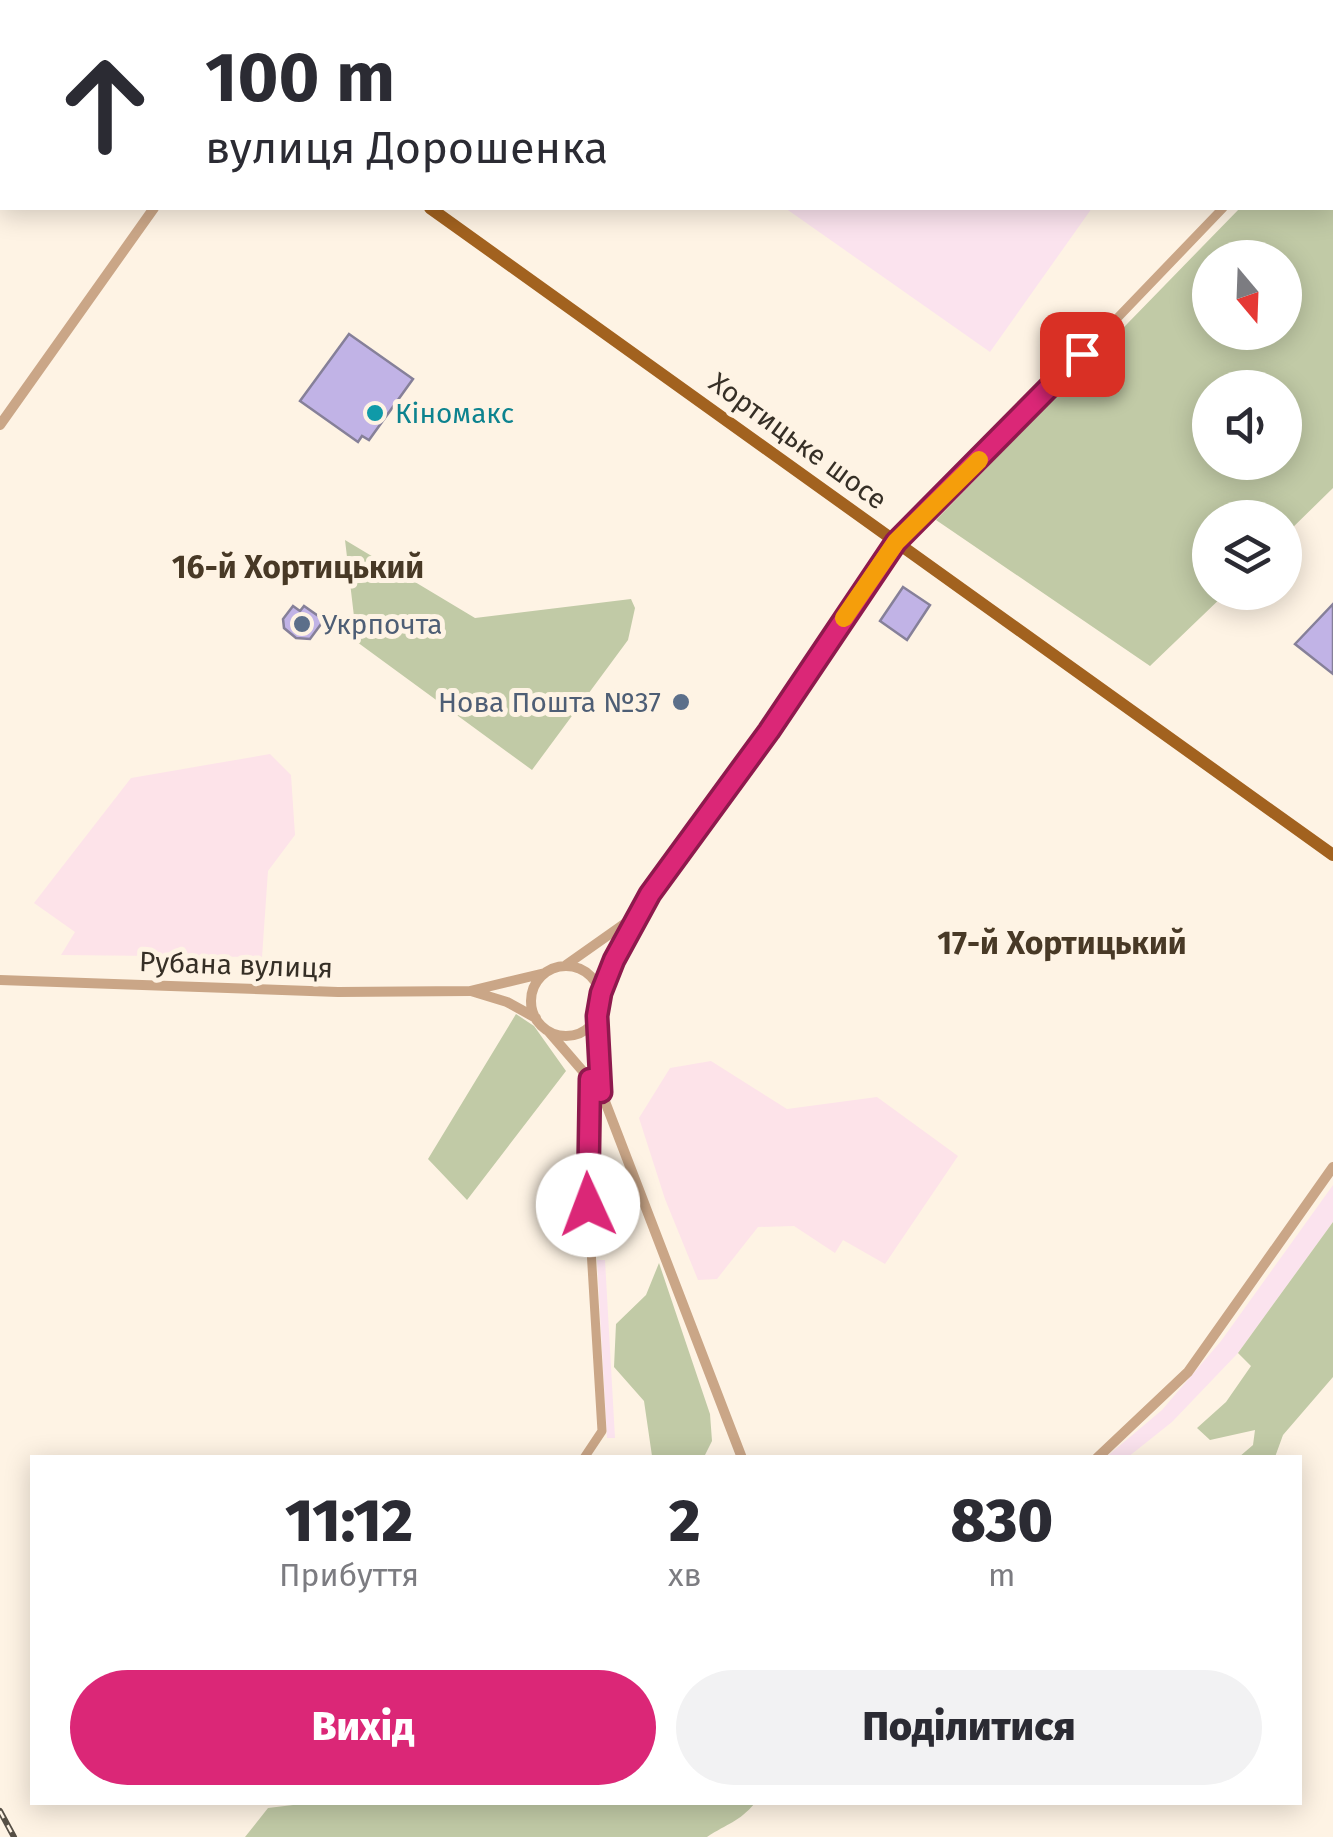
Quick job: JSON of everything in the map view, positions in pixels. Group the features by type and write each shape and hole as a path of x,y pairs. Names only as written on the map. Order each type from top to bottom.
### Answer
{"main road":[{"name":"Хортицьке шосе","path":"433,210 1333,854"}],"street":[{"path":"0,425 153,210"},
{"path":"741,1455 601,1092 597,1016 601,993 638,914 769,731 896,542 1221,210"},
{"path":"601,1092 536,1018 533,990 545,973 566,966 638,914"},
{"path":"566,966 587,973 601,993"},
{"name":"Рубана вулиця","path":"0,980 338,992 470,991 545,973"},
{"name":"Рубана вулиця","path":"470,991 507,1002 536,1018"},
{"path":"546,1029 574,1034 587,1028 597,1016"},
{"path":"586,1455 602,1431 586,1167 590,1079"},
{"path":"1100,1455 1188,1372 1333,1167"}],"shaded area":[{"path":"788,210 1091,210 990,352"},
{"path":"270,754 291,775 295,835 268,871 262,957 61,955 75,932 34,903 131,778"},
{"path":"711,1061 787,1109 877,1097 958,1156 885,1264 843,1240 835,1253 794,1226 758,1227 717,1279 698,1280 665,1199 639,1118 670,1068"},
{"path":"1333,1185 1333,1222 1238,1353 1172,1422 1131,1455 1109,1455 1162,1410 1221,1341"},
{"path":"597,1260 605,1260 615,1438 607,1438"}],"green space":[{"path":"1238,210 1333,210 1333,488 1302,518 1302,500 1192,500 1192,610 1208,610 1150,666 936,520 1192,257 1192,350 1302,350 1302,240 1209,240"},
{"path":"345,540 475,618 631,599 635,608 628,640 532,770 357,642"},
{"path":"516,1014 534,1026 566,1071 467,1200 428,1159"},
{"path":"1333,1222 1333,1377 1283,1435 1276,1455 1241,1455 1253,1445 1255,1430 1210,1440 1197,1428 1226,1402 1251,1366 1238,1353"},
{"path":"659,1263 710,1414 712,1441 705,1455 652,1455 644,1401 614,1367 616,1324 646,1295"},
{"path":"753,1805 707,1837 245,1837 268,1808"}],"building":[{"path":"349,334 413,379 369,440 362,436 358,442 300,401"},
{"path":"903,587 930,605 907,640 880,621"},
{"path":"1333,604 1333,674 1295,644"},
{"name":"Укрпочта","path":"293,606 300,611 304,606 324,620 310,639 296,638 284,628 283,619"}],"railway":[{"path":"0,1811 14,1837"}],"slow traffic":[{"path":"844,618 908,527 979,460"}],"place":[{"name":"Кіномакс","path":"375,413"},
{"name":"Укрпочта","path":"302,624"},
{"name":"Нова Пошта №37","path":"681,702"}],"district":[{"name":"16-й Хортицький","path":"298,567"},
{"name":"17-й Хортицький","path":"1062,943"}],"route":[{"path":"588,1205 590,1079 601,1092 597,1016 606,976 638,914 769,731 896,542 1082,354"}]}
